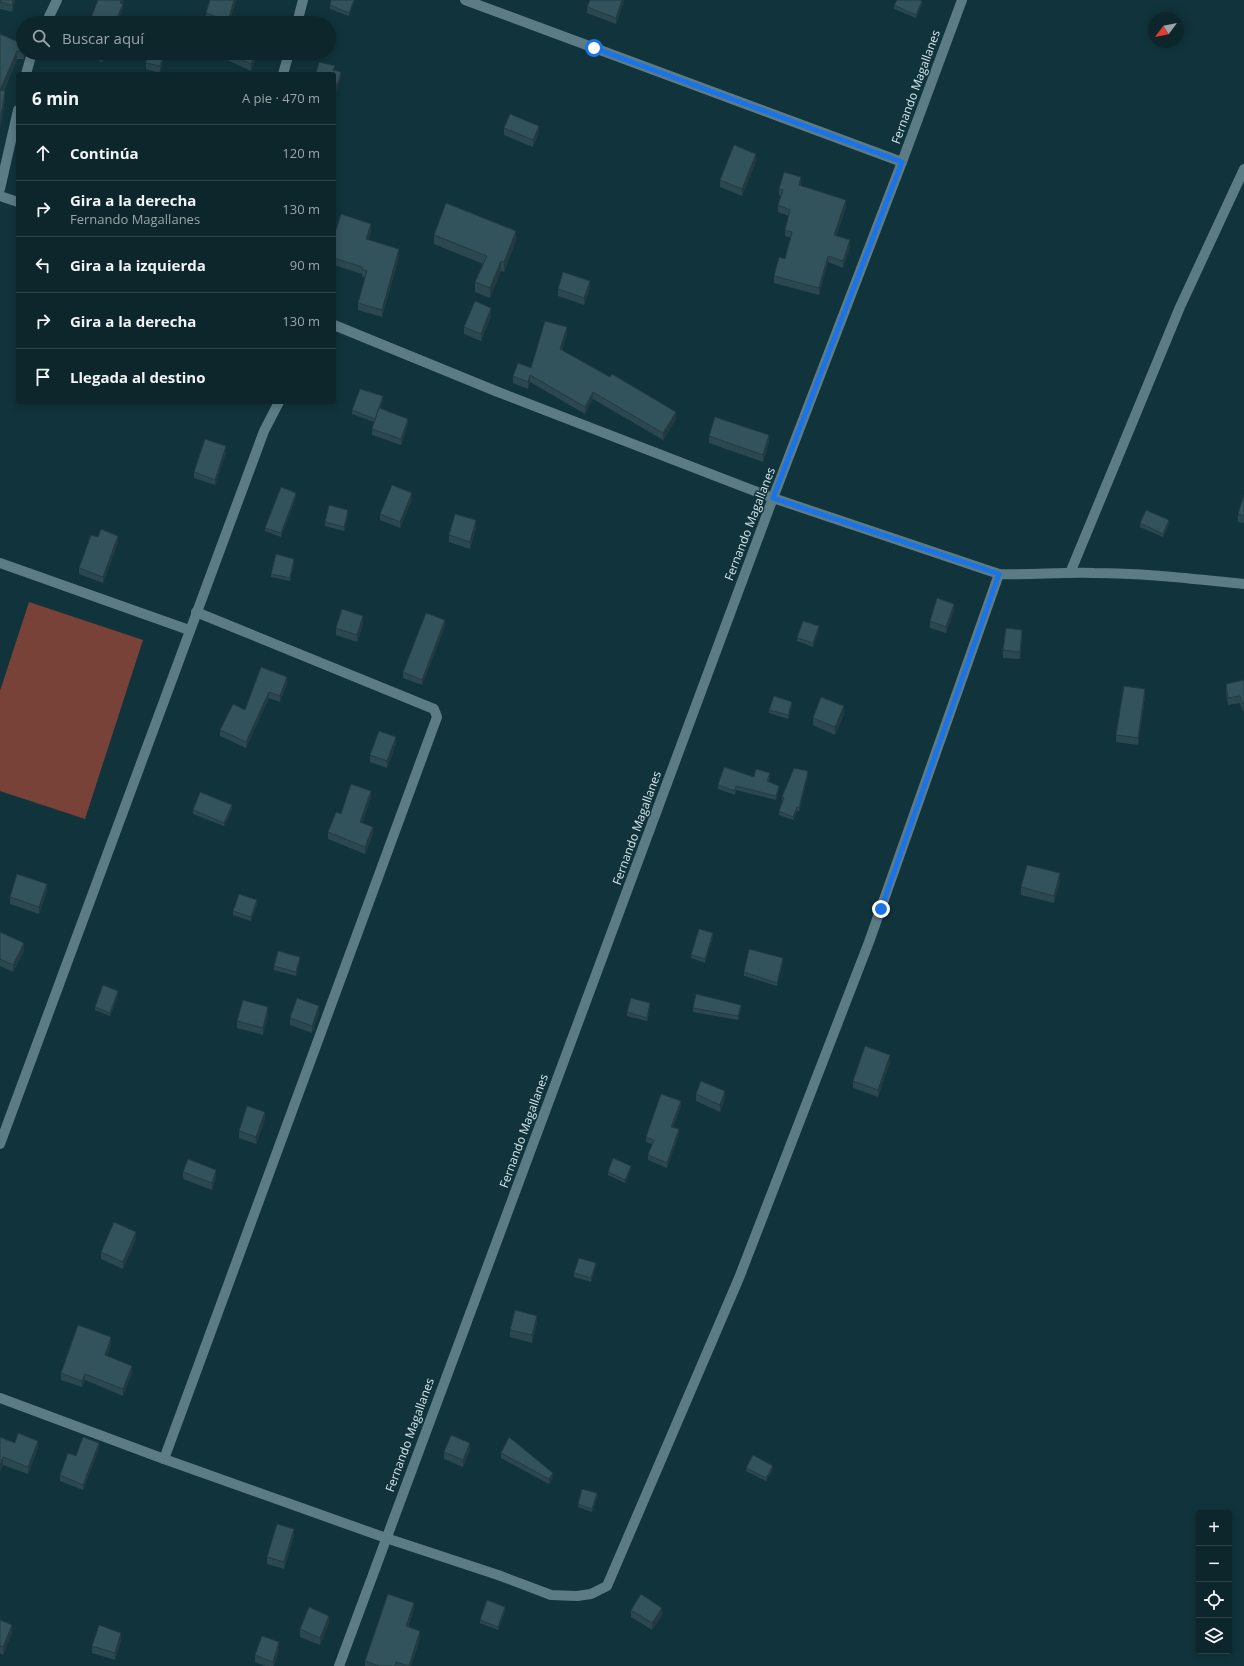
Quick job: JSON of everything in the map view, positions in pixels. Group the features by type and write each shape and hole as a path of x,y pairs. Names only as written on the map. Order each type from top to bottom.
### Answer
{"street":[{"path":"49,16 57,0"},
{"path":"299,16 303,0"},
{"path":"465,0 902,162"},
{"name":"Fernando Magallanes","path":"339,1666 773,498 902,162 962,0"},
{"path":"27,72 30,60"},
{"path":"284,72 287,60"},
{"path":"0,189 16,119"},
{"path":"1070,573 1180,308 1244,169"},
{"path":"0,196 16,201"},
{"path":"336,326 498,392 773,498 999,574 1034,575 1070,573 1153,575 1244,584"},
{"path":"0,1144 189,630 264,431 278,404"},
{"path":"0,564 189,630"},
{"path":"0,1398 164,1459 386,1538 498,1575 551,1595 577,1596 591,1594 607,1586 740,1278 869,942 999,574"},
{"path":"164,1459 437,717 434,708 196,612"}],"shaded area":[{"path":"29,602 143,640 85,819 0,791 0,691"}],"building":[{"path":"0,0 13,0 12,5 0,2"},
{"path":"98,0 121,0 120,3 123,4 118,16 92,16"},
{"path":"210,0 234,0 229,16 214,16 206,13"},
{"path":"331,0 354,0 349,13 330,5"},
{"path":"590,0 622,0 616,18 587,7"},
{"path":"897,0 922,1 916,15 894,5"},
{"path":"0,34 16,41 16,53 0,90"},
{"path":"147,60 162,60 160,66 146,63"},
{"path":"242,60 252,60 251,64"},
{"path":"319,62 335,66 333,70 341,72 336,86 336,72 316,72"},
{"path":"0,90 5,91 0,121"},
{"path":"510,114 539,126 533,140 504,128"},
{"path":"734,145 756,154 742,189 720,180"},
{"path":"784,172 801,177 799,185 846,200 834,235 850,240 843,261 828,256 819,288 774,276 779,257 785,259 792,232 785,230 790,210 778,205 783,190 779,189"},
{"path":"446,203 516,231 504,262 501,261 490,288 475,282 487,256 434,235"},
{"path":"341,214 371,224 366,239 399,249 382,310 358,303 367,271 362,269 362,267 336,259 336,230"},
{"path":"563,272 590,281 584,298 558,289"},
{"path":"475,301 491,308 481,334 464,327"},
{"path":"545,321 567,327 560,349 610,377 612,374 676,412 663,433 593,392 585,407 530,375 528,382 513,376 518,363 531,368"},
{"path":"360,389 383,396 375,419 352,410"},
{"path":"379,408 408,419 401,439 372,429"},
{"path":"715,417 769,435 763,455 709,436"},
{"path":"205,439 226,446 215,480 194,472"},
{"path":"392,485 412,493 400,522 380,514"},
{"path":"281,487 296,493 281,533 265,528"},
{"path":"1244,495 1244,516 1238,514"},
{"path":"329,505 348,510 344,527 325,522"},
{"path":"1146,510 1169,520 1163,534 1140,523"},
{"path":"455,514 476,520 470,542 449,535"},
{"path":"101,529 118,536 103,577 79,568 91,535 98,537"},
{"path":"276,554 294,559 290,578 271,574"},
{"path":"937,598 954,604 946,627 930,621"},
{"path":"342,609 363,616 357,635 336,628"},
{"path":"426,613 445,620 422,680 403,672"},
{"path":"803,621 819,626 813,643 797,638"},
{"path":"1006,628 1022,630 1020,652 1003,650"},
{"path":"261,667 287,677 280,696 269,692 246,742 220,730 233,704 245,710"},
{"path":"1244,680 1244,703 1243,704 1240,696 1228,698 1226,684"},
{"path":"1124,686 1145,689 1138,738 1116,735"},
{"path":"774,696 792,702 788,715 769,710"},
{"path":"821,697 844,706 835,727 813,718"},
{"path":"379,731 396,737 387,761 370,755"},
{"path":"724,767 754,777 756,769 770,773 767,781 779,786 776,796 736,786 735,791 718,785"},
{"path":"794,768 808,771 799,808 797,807 793,817 779,811 784,798 782,797"},
{"path":"351,784 371,791 360,822 373,827 365,847 328,832 336,812 341,814"},
{"path":"200,792 232,805 224,823 193,810"},
{"path":"1027,865 1060,873 1054,896 1021,887"},
{"path":"17,874 47,884 39,907 10,897"},
{"path":"239,894 257,900 251,917 233,911"},
{"path":"699,929 713,933 705,959 691,955"},
{"path":"0,932 24,943 13,965 0,959"},
{"path":"749,949 783,958 777,983 744,972"},
{"path":"278,951 300,957 296,972 274,966"},
{"path":"103,985 118,991 110,1013 95,1007"},
{"path":"696,994 741,1005 738,1016 693,1008"},
{"path":"297,998 319,1006 312,1026 290,1018"},
{"path":"631,998 650,1003 647,1018 627,1012"},
{"path":"243,1000 268,1007 263,1028 237,1021"},
{"path":"865,1046 890,1055 878,1090 853,1081"},
{"path":"701,1081 725,1091 720,1105 696,1094"},
{"path":"661,1094 681,1101 671,1127 679,1129 667,1163 648,1155 654,1140 646,1137"},
{"path":"247,1106 265,1112 256,1137 239,1131"},
{"path":"613,1158 631,1166 625,1180 608,1172"},
{"path":"188,1159 216,1170 212,1183 183,1172"},
{"path":"114,1222 136,1232 123,1262 101,1252"},
{"path":"579,1258 596,1263 591,1278 574,1273"},
{"path":"515,1310 537,1316 532,1335 510,1330"},
{"path":"78,1325 111,1337 105,1355 132,1366 123,1389 85,1374 82,1381 61,1373"},
{"path":"18,1433 38,1441 28,1467 3,1457 0,1465 0,1437 15,1443"},
{"path":"451,1435 470,1443 463,1460 444,1452"},
{"path":"83,1437 99,1443 83,1485 60,1475 68,1453 76,1456"},
{"path":"509,1437 553,1473 549,1479 501,1453"},
{"path":"753,1455 773,1466 766,1478 746,1468"},
{"path":"582,1489 597,1493 592,1509 578,1504"},
{"path":"277,1524 294,1529 284,1562 267,1557"},
{"path":"388,1594 414,1603 406,1626 420,1631 409,1666 396,1662 395,1666 379,1666 365,1661"},
{"path":"641,1594 662,1608 652,1623 631,1610"},
{"path":"487,1600 505,1607 498,1627 480,1620"},
{"path":"309,1607 329,1616 320,1638 300,1629"},
{"path":"0,1620 12,1625 3,1647 0,1646"},
{"path":"99,1625 121,1633 115,1653 92,1646"},
{"path":"262,1636 279,1642 273,1662 255,1655"}],"route":[{"path":"594,48 902,162 773,498 999,574 881,909"}]}
